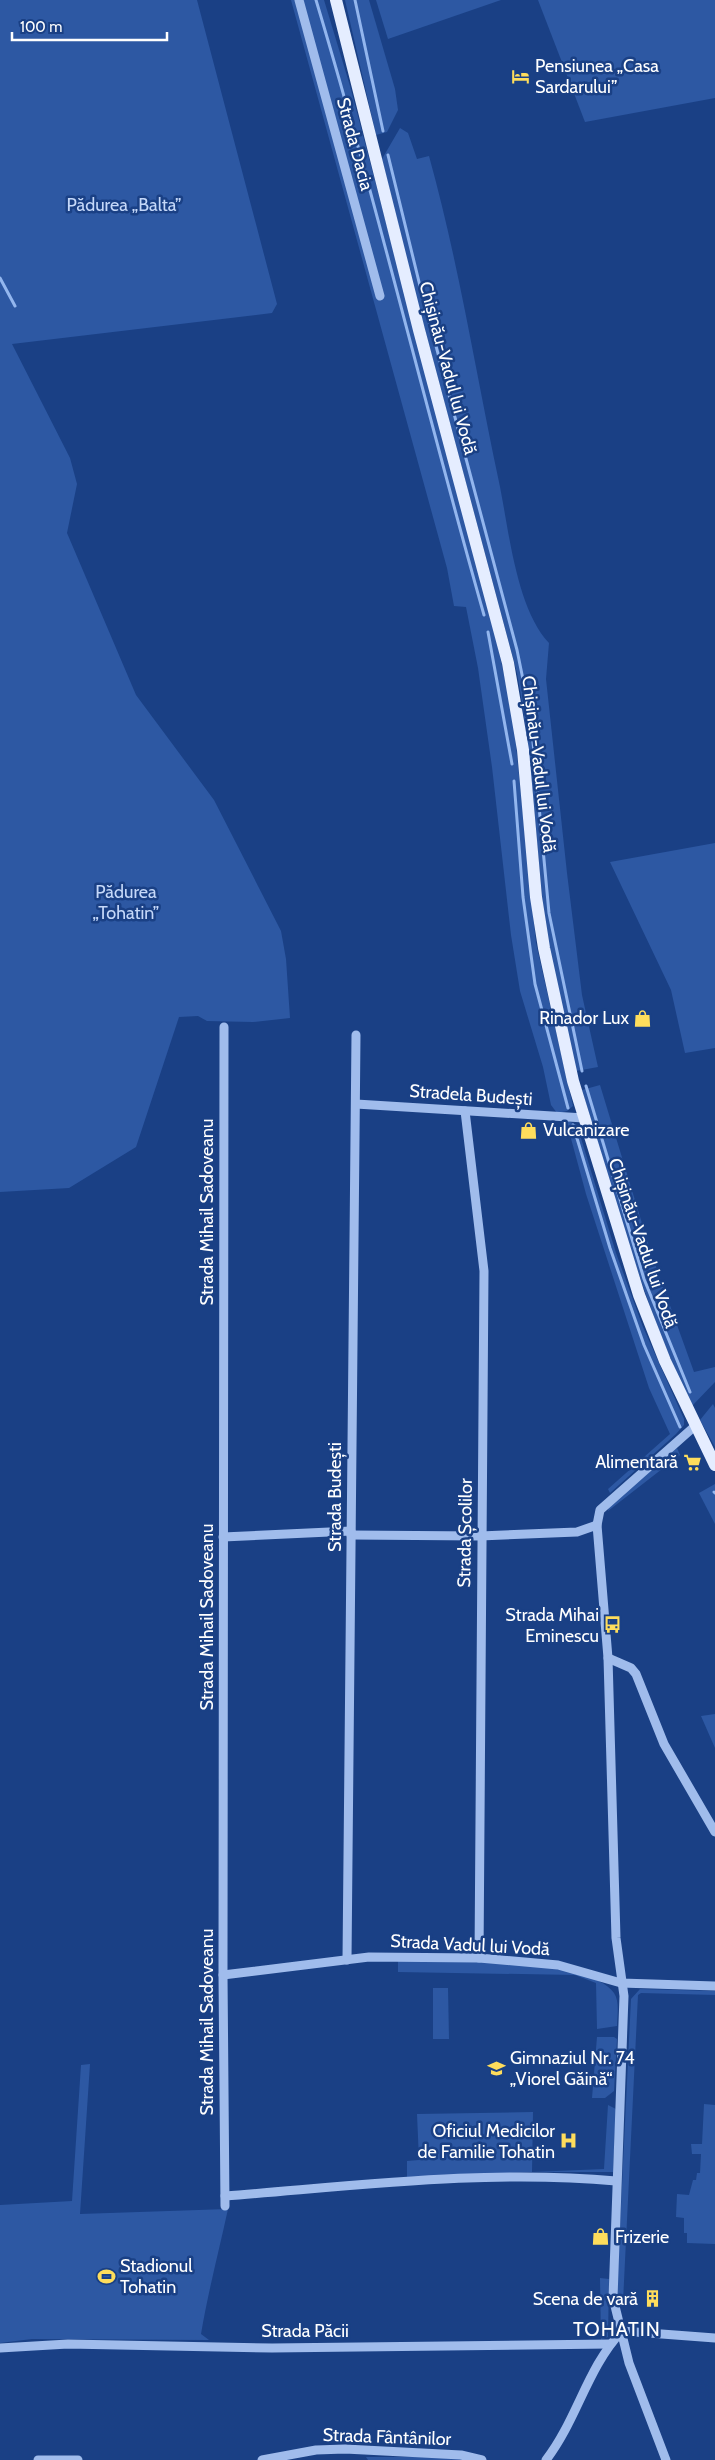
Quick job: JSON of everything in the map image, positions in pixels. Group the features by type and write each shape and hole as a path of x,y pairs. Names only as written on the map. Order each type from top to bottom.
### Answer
{"main road":[{"name":"Chișinău-Vadul lui Vodă","path":"336,0 417,321 508,662 523,750 536,897 544,948 554,1001 584,1118 639,1295 665,1361 715,1465"}],"street":[{"name":"Strada Dacia","path":"298,0 380,296"},
{"name":"Strada Mihail Sadoveanu","path":"224,1027 223,1975 225,2206"},
{"name":"Strada Budești","path":"347,1960 356,1035"},
{"name":"Stradela Budești","path":"356,1104 584,1118"},
{"name":"Strada Școlilor","path":"465,1111 484,1271 484,1406 480,1536 479,1958"},
{"path":"666,2460 629,2363 613,2298 612,2281 624,1996 616,1938 608,1658 597,1525 600,1510 695,1426"},
{"path":"223,1537 351,1533 480,1536 577,1532 597,1525"},
{"path":"608,1658 632,1668 636,1674 664,1744 715,1832"},
{"name":"Strada Vadul lui Vodă","path":"223,1975 369,1957 479,1958 558,1965 621,1983 715,1986"},
{"path":"225,2196 421,2181 487,2178 560,2176 616,2180"},
{"path":"622,2331 715,2338"},
{"path":"546,2460 562,2440 605,2351 622,2331"},
{"name":"Strada Păcii","path":"0,2348 68,2344 282,2348 610,2344"},
{"name":"Strada Fântânilor","path":"262,2460 316,2450 345,2449 461,2455 482,2460"},
{"path":"38,2460 78,2460"}],"green space":[{"name":"Pădurea „Tohatin”","path":"0,0 197,0 277,304 272,313 12,344 70,458 77,484 67,533 136,695 214,800 281,931 286,959 290,1018 253,1022 207,1021 198,1016 179,1017 136,1147 69,1188 0,1192"},
{"path":"291,0 324,0 350,86 497,643 513,716 536,943 573,1106 567,1111 557,1113 551,1105 543,1067 520,991 511,935 492,767 478,668 466,607 454,606 447,568"},
{"path":"345,0 369,0 395,89 398,110 387,132 376,135"},
{"path":"376,0 501,0 388,39"},
{"path":"538,0 715,0 715,98 585,122"},
{"path":"400,128 408,133 417,159 429,156 458,278 515,567 529,610 538,628 549,643 546,679 567,873 582,995 598,1067 576,1071 555,983 542,897 527,737 517,673 415,293 382,159"},
{"path":"715,843 715,1048 685,1053 671,990 610,862"},
{"path":"600,1085 651,1253 694,1372 715,1367 715,1382 692,1406 644,1290 582,1090"},
{"path":"566,1120 577,1125 616,1253 643,1327 684,1419 684,1425 676,1434 610,1493 608,1489 670,1434 649,1388 586,1194"},
{"path":"713,1404 715,1408 715,1447 700,1420"},
{"path":"677,1448 680,1455 608,1511 609,1506"},
{"path":"715,1484 715,1524 699,1493"},
{"path":"715,1714 715,1748 701,1716"},
{"path":"398,1961 513,1964 547,1967 576,1973 600,1982 614,1993 618,2005 617,2026 597,2029 596,1983 575,1975 398,1972"},
{"path":"433,1988 448,1988 449,2039 433,2039"},
{"path":"640,1989 715,1991 715,1995 641,1993 638,1995 623,2302 619,2302 617,2289 631,1999"},
{"path":"597,2037 614,2037 617,2039 614,2091 605,2098 592,2098"},
{"name":"Stadionul Tohatin","path":"90,2064 80,2214 228,2209 201,2334 209,2340 32,2339 0,2343 0,2205 72,2201 81,2065"},
{"path":"704,2104 715,2105 715,2244 687,2243 687,2233 684,2233 684,2218 676,2217 677,2194 689,2195 693,2180 696,2180 697,2173 700,2173 701,2154 692,2154 691,2144 702,2144"},
{"path":"608,2105 616,2109 613,2172 532,2172 604,2169"},
{"path":"533,2112 532,2172 407,2177 407,2161 419,2160 417,2114"},
{"path":"600,2278 609,2279 608,2337 601,2340"},
{"path":"366,2457 457,2457 472,2460 368,2460"}],"waterway":[{"path":"316,0 360,153 484,615"},
{"path":"355,0 383,131"},
{"path":"388,155 420,286 517,650 528,704 533,742 549,913 582,1071"},
{"path":"0,278 15,306"},
{"path":"488,632 512,764"},
{"path":"514,781 523,897 535,984 568,1108"},
{"path":"586,1086 644,1279 690,1392"},
{"path":"573,1125 610,1248 644,1345 680,1427"}],"place":[{"name":"Pensiunea „Casa Sardarului”","path":"521,76"},
{"name":"Rinador Lux","path":"643,1018"},
{"name":"Vulcanizare","path":"529,1130"},
{"name":"Alimentară","path":"692,1462"},
{"name":"Strada Mihai Eminescu","path":"613,1625"},
{"name":"Gimnaziul Nr. 74 „Viorel Găină“","path":"496,2068"},
{"name":"Oficiul Medicilor de Familie Tohatin","path":"569,2141"},
{"name":"Frizerie","path":"601,2237"},
{"name":"Stadionul Tohatin","path":"106,2276"},
{"name":"Scena de vară","path":"652,2299"}],"district":[{"name":"TOHATIN","path":"617,2329"}],"park label":[{"name":"Pădurea „Balta”","path":"124,205"}]}
